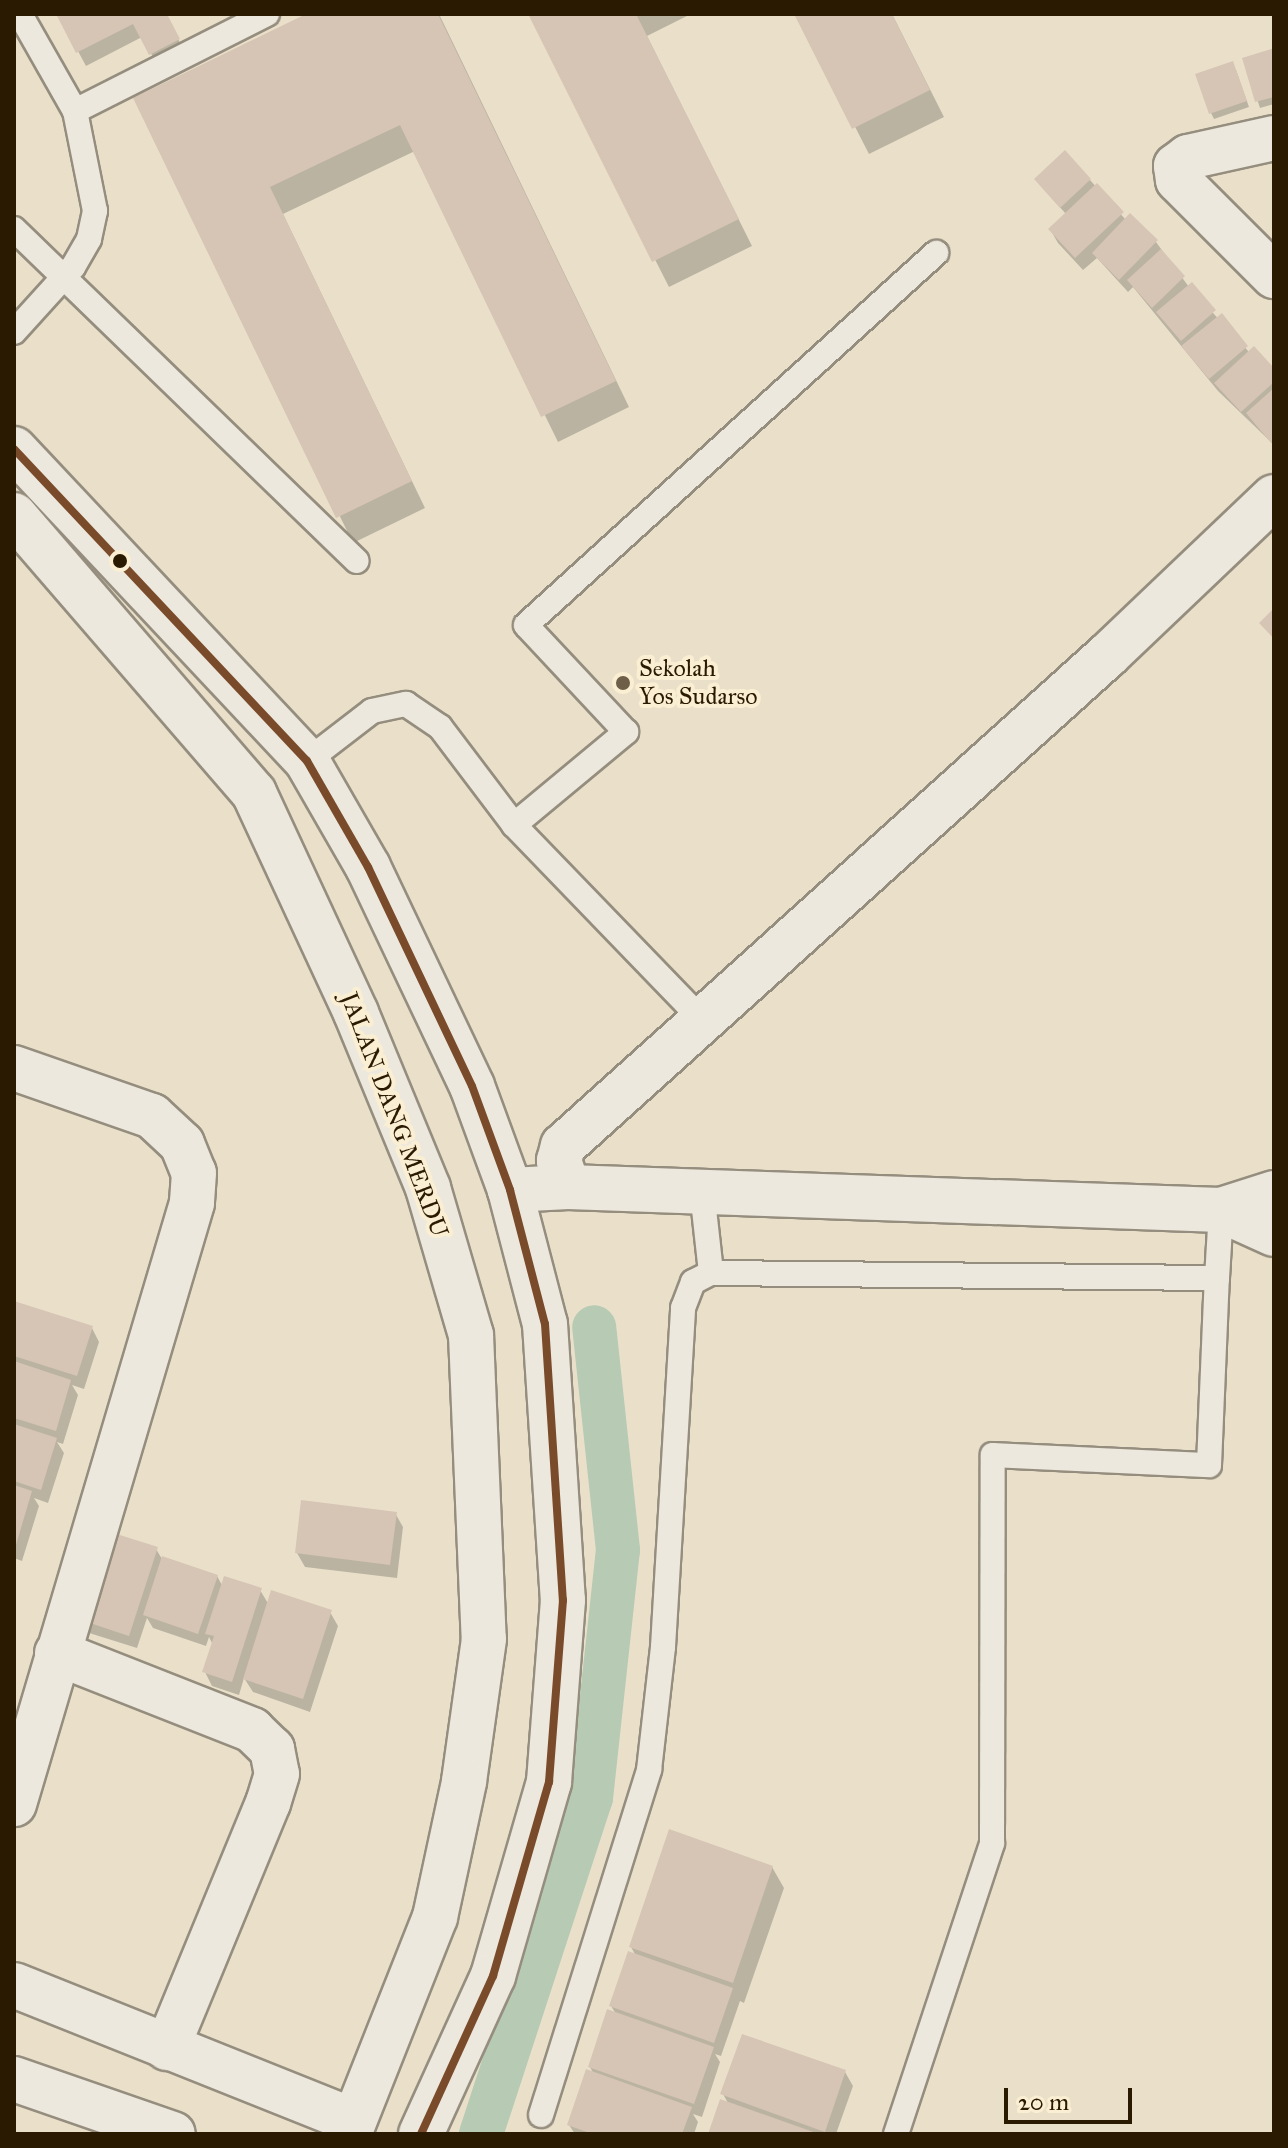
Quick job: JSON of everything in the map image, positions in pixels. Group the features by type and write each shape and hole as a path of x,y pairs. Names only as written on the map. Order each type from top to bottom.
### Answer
{"street":[{"path":"1274,138 1188,157 1176,166 1178,180 1274,276"},
{"path":"14,449 307,761 368,867 472,1086 510,1190 545,1324 563,1600 549,1782 493,1976 421,2134"},
{"path":"568,1187 559,1161 563,1146 1274,497"},
{"name":"JALAN DANG MERDU","path":"14,515 254,793 356,1013 428,1188 471,1335 484,1639 464,1782 435,1917 351,2128"},
{"path":"254,793 307,761"},
{"path":"14,1068 152,1116 182,1144 194,1173 192,1203 14,1804"},
{"path":"510,1190 568,1187 1221,1210 1274,1193"},
{"path":"1221,1210 1274,1234"},
{"path":"57,1653 252,1730 272,1749 277,1774 268,1803 167,2048"},
{"path":"14,1985 351,2128"},
{"path":"14,2079 173,2134"}],"lane":[{"path":"14,332 64,281 89,239 95,211 75,111 20,14"},
{"path":"75,111 267,14"},
{"path":"14,229 64,281 356,561"},
{"path":"514,825 626,732 526,625 936,253"},
{"path":"307,761 372,711 406,704 440,727 514,825 703,1021"},
{"path":"702,1191 711,1273"},
{"path":"896,2134 992,1843 993,1455 1209,1465 1221,1210"},
{"path":"541,2115 649,1770 663,1647 683,1308 693,1282 711,1273 1217,1278"}],"building":[{"path":"56,14 167,14 180,39 149,55 133,24 76,53"},
{"path":"306,14 438,14 616,381 541,417 400,125 270,187 412,481 336,518 133,98"},
{"path":"528,14 636,14 739,219 652,262"},
{"path":"794,14 892,14 930,90 852,129"},
{"path":"1274,48 1274,97 1255,102 1242,58"},
{"path":"1233,61 1247,101 1209,114 1195,74"},
{"path":"1065,150 1091,179 1060,208 1034,179"},
{"path":"1097,183 1124,212 1075,258 1048,229"},
{"path":"1130,213 1158,240 1119,280 1092,253"},
{"path":"1161,249 1185,276 1152,308 1127,280"},
{"path":"1192,282 1216,310 1181,341 1156,312"},
{"path":"1222,313 1248,346 1209,379 1181,346"},
{"path":"1254,346 1274,368 1274,382 1241,412 1214,383"},
{"path":"1274,388 1274,441 1271,443 1246,413"},
{"path":"1274,608 1274,639 1259,623"},
{"path":"14,1301 93,1326 77,1376 14,1356"},
{"path":"14,1361 71,1380 56,1431 14,1418"},
{"path":"14,1424 57,1438 41,1490 14,1481"},
{"path":"14,1485 32,1491 15,1548 14,1548"},
{"path":"301,1500 397,1512 390,1565 295,1553"},
{"path":"104,1530 158,1547 129,1636 75,1618"},
{"path":"162,1556 218,1575 198,1634 143,1615"},
{"path":"224,1576 262,1588 232,1682 202,1672 214,1636 205,1634"},
{"path":"271,1590 332,1610 303,1699 243,1679"},
{"path":"669,1829 773,1866 733,1983 629,1947"},
{"path":"628,1951 733,1988 714,2043 609,2006"},
{"path":"607,2009 714,2047 694,2104 588,2067"},
{"path":"742,2034 846,2070 825,2132 720,2094"},
{"path":"586,2069 692,2107 682,2134 593,2134 567,2125"},
{"path":"720,2099 819,2134 708,2134"}],"waterway":[{"path":"481,2134 591,1798 618,1550 594,1327"}],"transit line":[{"path":"14,449 307,761 368,867 472,1086 510,1190 545,1324 563,1600 549,1782 493,1976 421,2134"}],"place":[{"name":"Sekolah Yos Sudarso","path":"623,683"}]}
